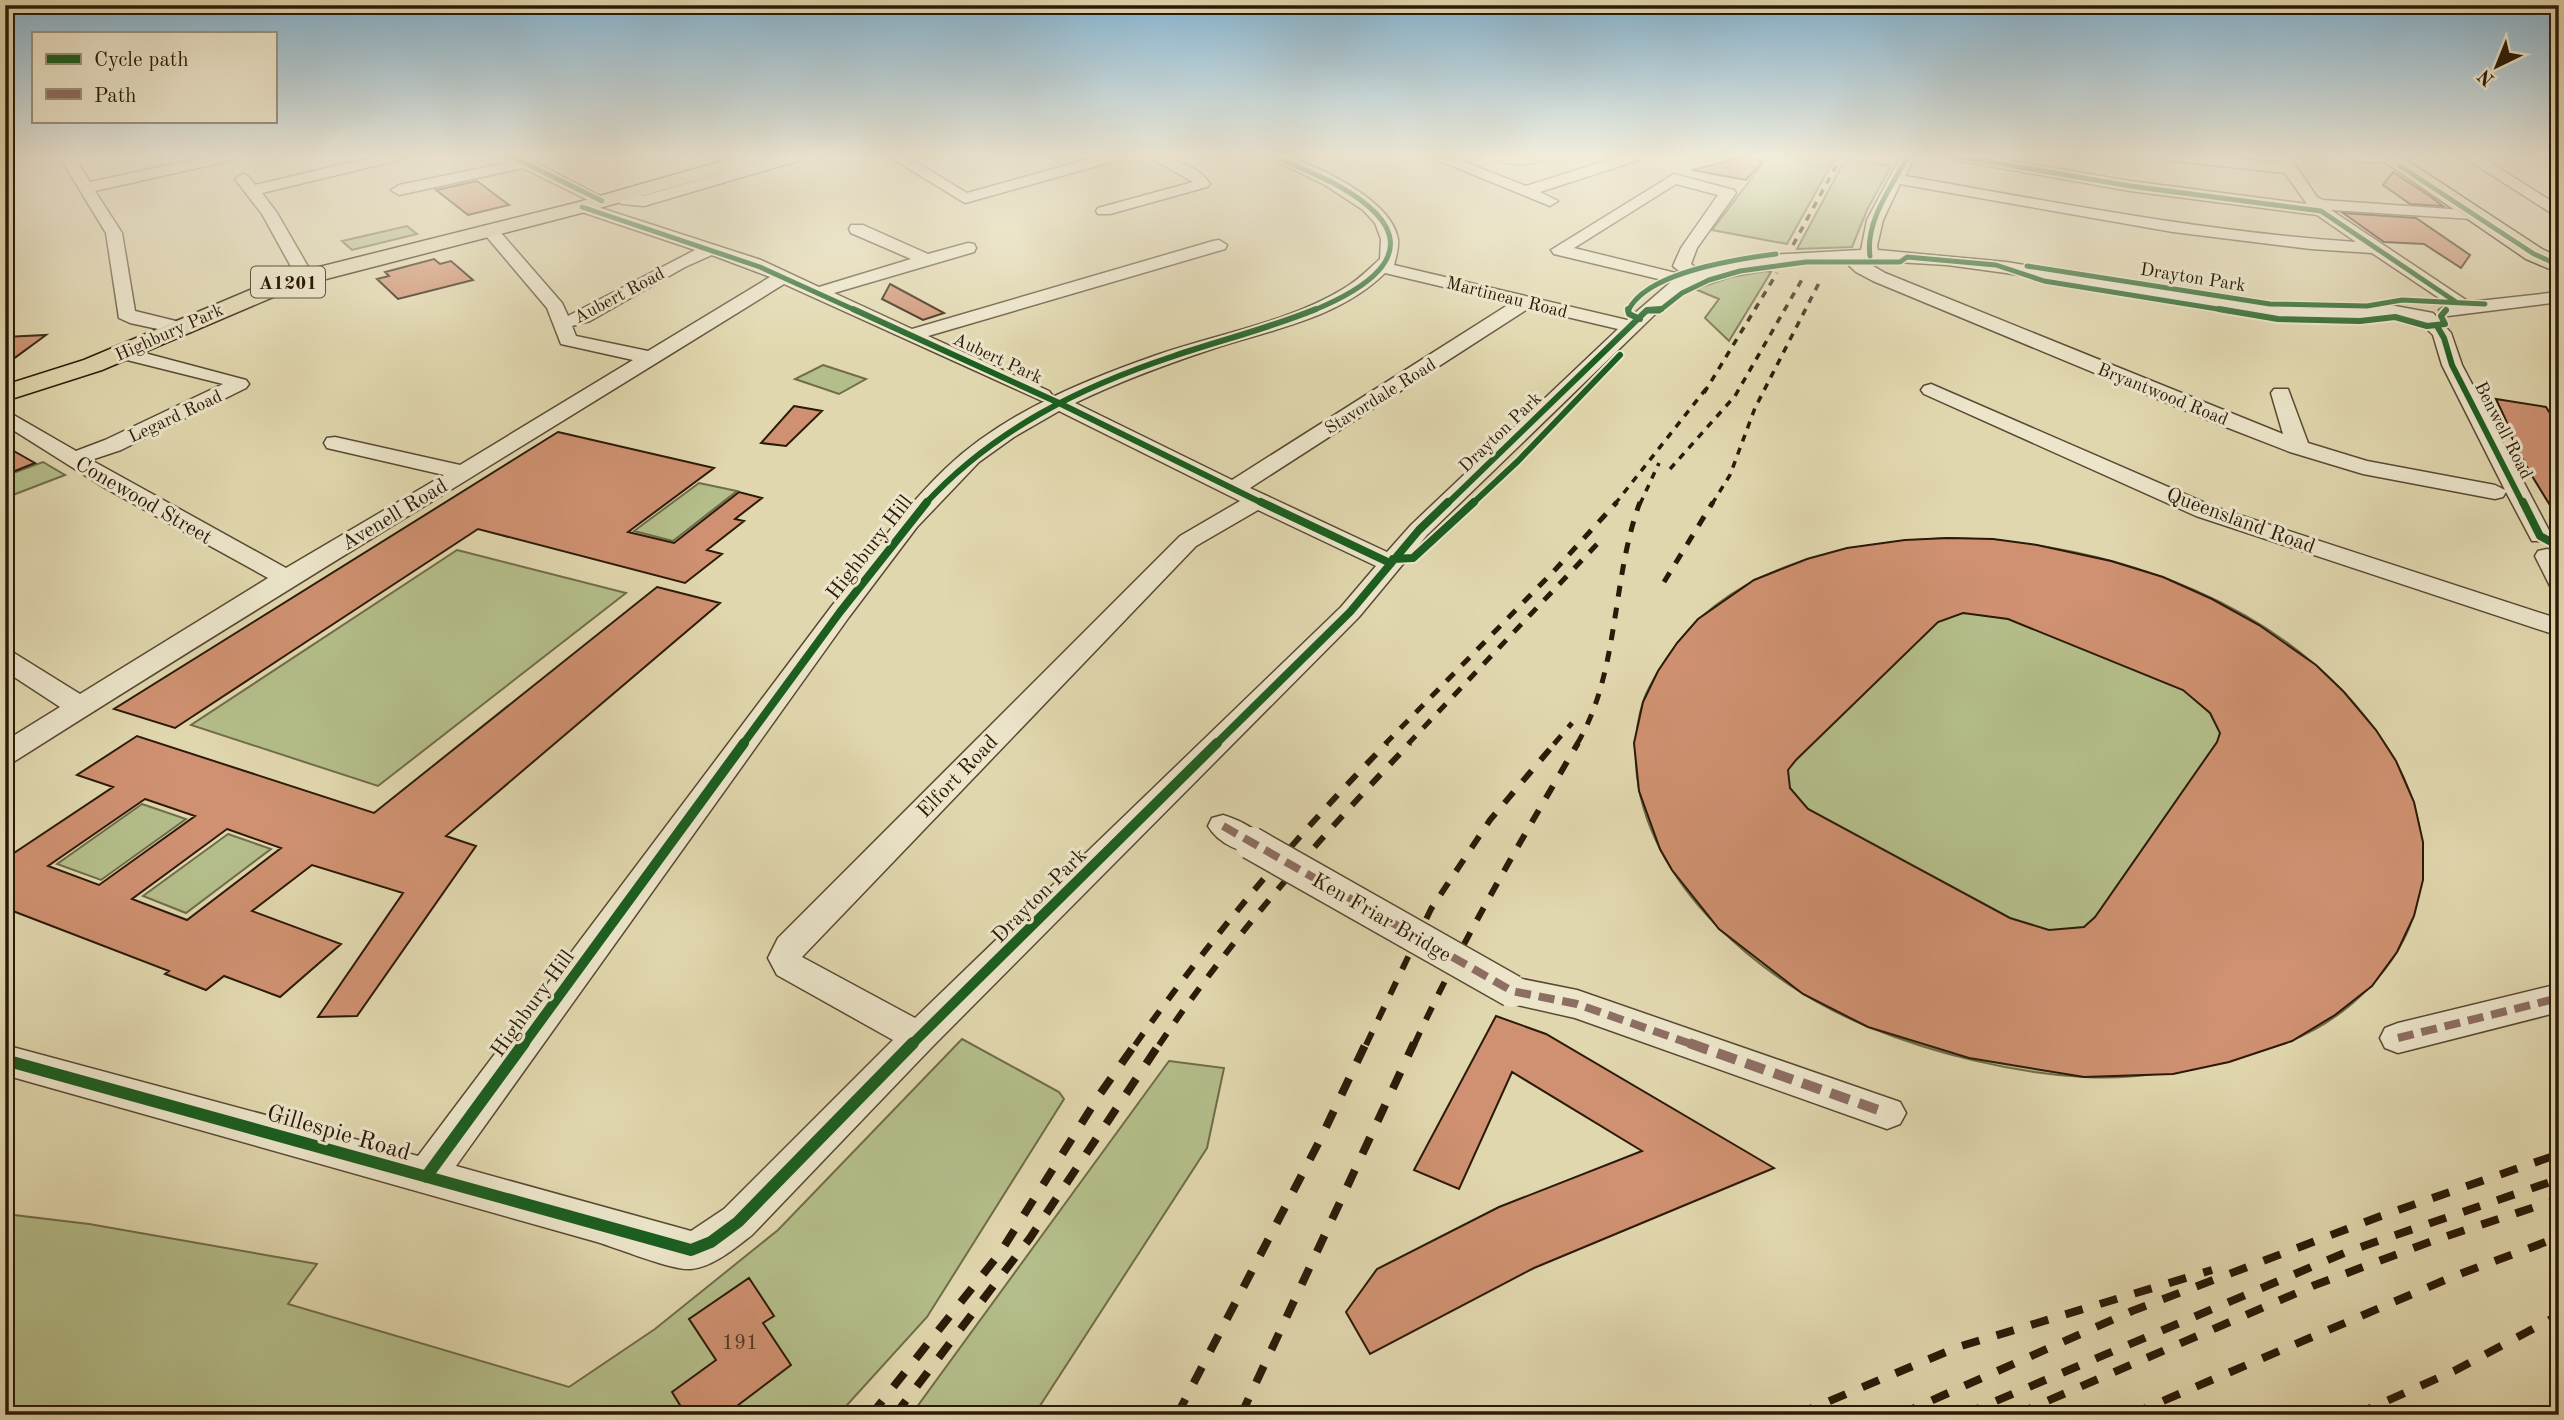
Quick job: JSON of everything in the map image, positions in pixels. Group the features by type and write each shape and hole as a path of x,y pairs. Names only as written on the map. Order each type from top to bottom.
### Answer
{"highway":[{"path":"2485,222 2552,265"}],"main road":[{"name":"Highbury Park","path":"5,393 122,353 261,292 304,277 519,222"}],"street":[{"path":"107,222 114,233 126,314 137,319 181,327"},
{"path":"274,222 304,277"},
{"name":"Aubert Park","path":"650,222 784,276 1050,399 1390,563"},
{"path":"1383,222 1391,247 1385,263"},
{"path":"1605,222 1560,250 1674,277"},
{"path":"1697,276 1682,266 1689,248 1707,222"},
{"path":"1870,256 1867,249 1875,222"},
{"path":"2146,222 2311,244 2374,248"},
{"path":"2338,222 2374,248 2469,305"},
{"path":"857,229 927,260"},
{"path":"489,230 556,307 568,340 651,358"},
{"path":"911,335 1219,245"},
{"path":"817,293 968,248"},
{"name":"Aubert Road","path":"564,323 583,317 678,263 712,249"},
{"name":"Drayton Park","path":"702,1247 727,1231 758,1203 919,1037 1350,612 1419,530 1632,327 1664,293 1697,276 1732,266 1778,259 1847,255 1965,262 2267,310 2322,314 2395,311 2410,316 2424,311 2469,305 2559,297"},
{"name":"Bryantwood Road","path":"1847,255 1862,268 1879,277 2220,418 2298,447 2363,467 2495,492"},
{"name":"Martineau Road","path":"1385,263 1526,302 1632,327"},
{"name":"Highbury Hill","path":"426,1177 909,520 955,472 1050,399 1330,305 1359,288 1385,263"},
{"name":"Avenell Road","path":"5,754 286,578 464,473 784,276"},
{"name":"Stavordale Road","path":"1245,495 1526,302"},
{"name":"Benwell Road","path":"2424,311 2442,333 2452,365 2559,582"},
{"name":"Legard Road","path":"73,459 113,445 243,384 122,353"},
{"name":"Queensland Road","path":"1931,390 2204,511 2559,628"},
{"path":"2281,393 2298,447"},
{"name":"Conewood Street","path":"5,416 73,459 286,578"},
{"path":"335,443 464,473"},
{"name":"Elfort Road","path":"919,1037 789,966 785,958 790,947 1188,541 1245,495"},
{"path":"5,659 71,701 86,705"},
{"name":"Ken Friar Bridge","path":"1223,826 1512,991 1577,1004 1887,1113"},
{"path":"2398,1038 2559,998"},
{"name":"Gillespie Road","path":"5,1060 597,1223 677,1248 691,1250 702,1247"}],"green space":[{"path":"1718,222 1799,222 1787,244 1712,230"},
{"path":"1811,222 1862,222 1852,247 1797,249"},
{"path":"407,226 417,234 352,250 342,241"},
{"path":"1771,272 1729,341 1705,318 1719,299 1695,289 1731,277"},
{"path":"823,365 866,379 839,394 795,379"},
{"path":"43,462 65,475 5,498 5,476"},
{"path":"699,483 737,491 673,541 634,531"},
{"path":"1948,538 2010,542 2073,552 2135,568 2194,590 2250,619 2302,654 2348,697 2398,765 2414,804 2422,844 2420,886 2409,929 2384,970 2351,1005 2311,1031 2284,1043 2201,1065 2125,1077 2057,1075 2002,1067 1947,1054 1869,1027 1829,1009 1790,985 1751,957 1716,925 1685,889 1661,850 1644,809 1636,765 1637,734 1643,702 1657,672 1693,625 1723,600 1756,580 1792,564 1830,553 1869,545"},
{"path":"457,550 626,593 378,786 191,725"},
{"path":"142,804 186,819 101,880 57,864"},
{"path":"228,834 271,849 186,913 143,896"},
{"path":"962,1039 1059,1092 1064,1099 927,1317 838,1415 5,1415 5,1214 89,1224 317,1264 288,1304 569,1387 655,1329 778,1230"},
{"path":"1169,1061 1224,1068 1207,1148 1034,1415 911,1415"}],"building":[{"path":"2356,222 2422,222 2470,255 2461,268 2424,244 2384,242"},
{"path":"434,259 440,264 451,261 473,280 398,299 377,279 389,276 385,272"},
{"path":"890,284 944,313 923,320 882,299"},
{"path":"46,335 5,365 5,337"},
{"path":"2496,399 2546,407 2555,421 2559,421 2559,520 2529,471"},
{"path":"794,406 822,411 786,446 761,443"},
{"path":"558,432 714,468 628,532 674,543 739,492 762,498 735,519 744,521 707,550 722,554 685,583 478,529 175,728 114,709"},
{"path":"5,446 35,463 5,475"},
{"path":"1993,539 2037,545 2111,561 2163,577 2212,599 2259,625 2316,665 2344,692 2376,730 2396,761 2414,802 2423,842 2423,880 2414,916 2397,952 2372,986 2335,1015 2292,1041 2229,1062 2173,1074 2084,1077 1969,1058 1868,1027 1803,994 1719,929 1672,870 1660,849 1639,791 1634,743 1643,702 1658,671 1698,619 1754,580 1807,559 1847,548 1905,540","holes":["1963,613 2008,619 2183,690 2210,713 2220,733 2217,742 2095,917 2084,927 2049,930 2010,918 1808,809 1790,788 1788,770 1796,760 1938,622"]},
{"path":"657,587 720,603 446,836 476,846 357,1016 318,1017 403,893 312,865 252,911 341,944 280,997 224,976 206,990 165,974 169,971 5,908 5,859 113,787 77,775 137,736 374,813","holes":["145,799 195,816 99,885 48,866","227,829 281,848 187,920 132,899"]},
{"path":"1496,1016 1546,1034 1774,1168 1534,1268 1370,1354 1346,1312 1377,1269 1499,1207 1642,1151 1512,1072 1459,1189 1414,1170"},
{"path":"749,1278 774,1316 763,1323 791,1365 725,1415 686,1415 672,1392 716,1360 689,1319"}],"railway":[{"path":"1793,245 1805,222"},
{"path":"1708,386 1777,273"},
{"path":"1670,469 1735,396 1804,276"},
{"path":"1712,504 1730,475 1755,408 1821,279"},
{"path":"1615,504 1708,386"},
{"path":"1704,393 1708,386"},
{"path":"1640,504 1659,463"},
{"path":"1385,744 1553,572 1617,502"},
{"path":"1577,744 1601,687 1624,563 1640,502"},
{"path":"1664,582 1713,502"},
{"path":"1408,744 1600,541"},
{"path":"1554,744 1572,723"},
{"path":"1135,1045 1255,889 1387,743"},
{"path":"1159,1045 1216,966 1278,889 1410,743"},
{"path":"1366,1045 1431,909 1490,820 1555,743"},
{"path":"1414,1045 1472,930 1578,743"},
{"path":"871,1415 1000,1253 1100,1094 1136,1043"},
{"path":"895,1415 1030,1238 1160,1043"},
{"path":"1177,1415 1320,1140 1366,1043"},
{"path":"1241,1415 1414,1043"},
{"path":"1899,1415 2132,1311 2381,1216 2559,1154"},
{"path":"1963,1415 2349,1251 2559,1179"},
{"path":"2015,1415 2315,1285 2435,1240 2559,1199"},
{"path":"2130,1415 2452,1277 2559,1237"},
{"path":"1796,1415 1958,1347 2212,1270"},
{"path":"2355,1415 2454,1371 2559,1315"}],"marked path":[{"path":"1223,826 1512,991 1577,1004 1887,1113"},
{"path":"2398,1038 2559,998"}],"cycle path":[{"path":"627,222 730,256 789,279 1059,403 1390,563"},
{"path":"426,1177 840,612 909,523 955,473 1002,435 1058,403 1116,377 1173,356 1294,318 1357,290 1378,273 1390,255 1390,237 1383,222"},
{"path":"1870,256 1869,246 1874,222"},
{"path":"2338,222 2456,302"},
{"path":"2486,222 2534,254 2554,263"},
{"path":"1640,319 1629,314 1628,309 1643,295 1678,275 1716,263 1776,254"},
{"path":"5,1060 691,1250 711,1242 738,1222 919,1037 1350,612 1419,530 1647,310 1659,311 1682,293 1709,280 1740,271 1806,262 1900,262 1907,257 1996,265 2030,274 2044,281 2278,319 2360,321 2395,317 2427,326 2445,324 2441,316 2446,310"},
{"path":"2027,266 2270,304 2367,306 2402,300 2485,304"},
{"path":"2437,326 2444,338 2452,365 2540,536 2555,544 2559,553"},
{"path":"1393,559 1413,558 1518,461 1620,355"}]}
